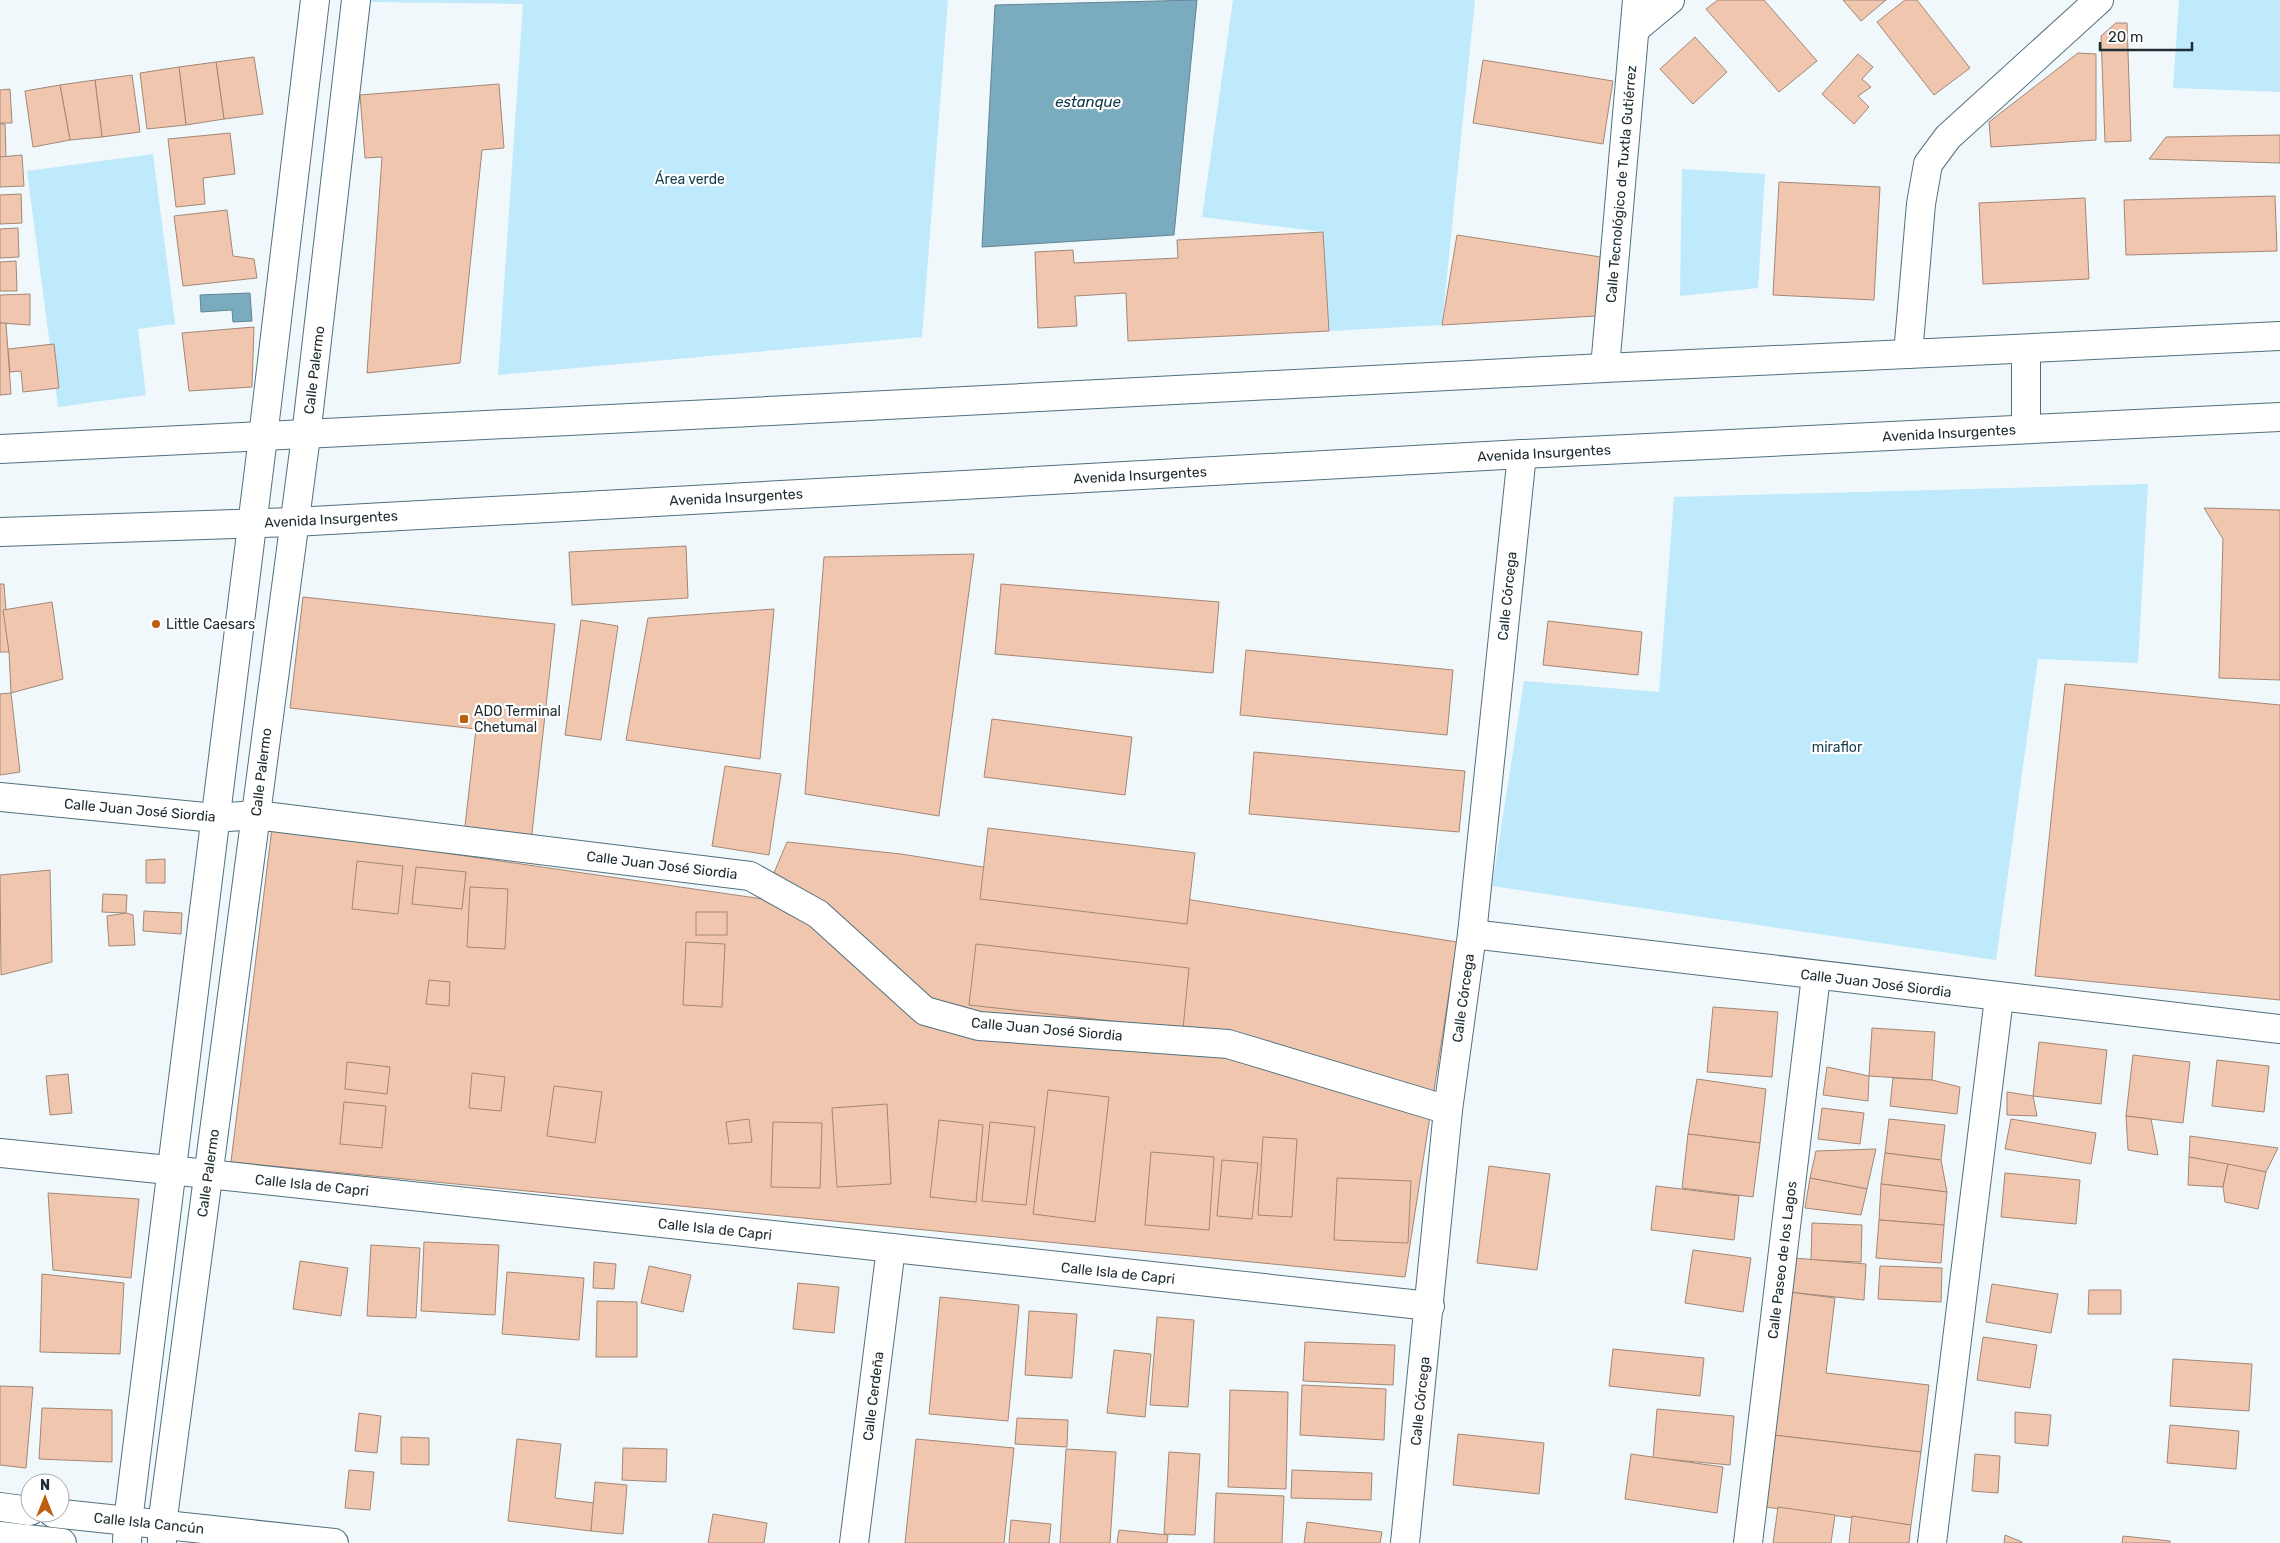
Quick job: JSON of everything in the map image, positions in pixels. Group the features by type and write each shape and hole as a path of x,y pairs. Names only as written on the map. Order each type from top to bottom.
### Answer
{"street":[{"path":"128,1532 315,0"},
{"name":"Calle Palermo","path":"162,1534 306,436 356,0"},
{"name":"Calle Tecnológico de Tuxtla Gutiérrez","path":"1605,368 1637,0"},
{"path":"1635,29 1670,0"},
{"path":"1908,354 1921,204 1928,164 1948,137 2099,0"},
{"path":"0,449 306,436 1605,368 2026,350 2280,336"},
{"path":"2026,350 2026,429"},
{"name":"Avenida Insurgentes","path":"0,532 294,522 1522,454 2280,417"},
{"name":"Calle Córcega","path":"1405,1543 1448,1110 1472,934 1522,454"},
{"name":"Calle Juan José Siordia","path":"0,797 215,818 256,815 750,876 818,914 925,1011 979,1026 1228,1044 1448,1110"},
{"name":"Calle Juan José Siordia","path":"1472,934 1999,998 2280,1029"},
{"name":"Calle Paseo de los Lagos","path":"1748,1543 1816,976"},
{"path":"1932,1543 1999,998"},
{"name":"Calle Isla de Capri","path":"0,1153 1430,1306"},
{"name":"Calle Cerdeña","path":"854,1543 891,1248"},
{"path":"0,1507 20,1509"},
{"name":"Calle Isla Cancún","path":"70,1517 128,1532 334,1543"},
{"path":"0,1536 62,1543"}],"green space":[{"name":"Área verde","path":"368,0 948,0 922,337 498,375 523,4 368,2"},
{"path":"1233,0 1475,0 1442,325 1329,331 1323,232 1202,217"},
{"path":"2179,0 2280,0 2280,92 2173,88"},
{"path":"153,154 175,324 138,329 146,395 58,407 27,171"},
{"path":"1682,169 1765,174 1758,288 1680,296"},
{"name":"miraflor","path":"2148,484 2138,663 2038,659 1996,960 1492,886 1524,681 1659,692 1674,497"}],"water":[{"name":"estanque","path":"1197,0 1174,235 982,247 995,5"},
{"path":"250,293 252,321 233,322 232,310 201,312 200,295"}],"building":[{"path":"1718,0 1764,0 1817,61 1779,92 1706,9"},
{"path":"1843,0 1886,0 1861,21"},
{"path":"1905,0 1917,0 1970,68 1934,95 1877,22"},
{"path":"2116,23 2127,23 2131,141 2105,142 2101,36"},
{"path":"1695,37 1727,72 1693,104 1660,69"},
{"path":"2078,53 2096,54 2096,140 1991,147 1989,122"},
{"path":"1858,54 1873,67 1862,79 1871,87 1858,96 1869,107 1854,124 1822,94"},
{"path":"254,57 263,114 224,119 216,62"},
{"path":"1483,60 1613,81 1603,144 1473,123"},
{"path":"216,62 224,119 186,125 179,67"},
{"path":"179,67 186,125 147,129 140,73"},
{"path":"132,75 140,132 102,137 95,80"},
{"path":"95,80 102,137 70,140 60,85"},
{"path":"499,84 504,148 482,150 460,363 367,373 382,157 365,158 360,95"},
{"path":"60,85 70,140 33,147 25,91"},
{"path":"10,89 12,123 0,123 0,90"},
{"path":"0,124 5,124 6,157 0,157"},
{"path":"230,133 235,174 203,178 205,204 176,207 168,139"},
{"path":"2280,135 2280,163 2149,159 2166,137"},
{"path":"22,155 24,186 0,187 0,157"},
{"path":"1779,182 1880,187 1874,300 1773,295"},
{"path":"21,194 22,223 0,224 0,195"},
{"path":"2275,196 2277,251 2126,255 2124,200"},
{"path":"2085,198 2089,279 1983,284 1979,203"},
{"path":"227,210 233,256 254,259 257,278 183,286 174,216"},
{"path":"18,228 19,257 0,258 0,229"},
{"path":"1323,232 1329,331 1128,341 1126,293 1075,296 1077,326 1038,328 1035,252 1073,250 1074,263 1178,258 1177,240"},
{"path":"1457,235 1601,257 1596,316 1442,325"},
{"path":"16,261 17,291 0,291 0,262"},
{"path":"30,294 30,325 0,323 0,295"},
{"path":"0,323 6,323 11,394 0,395"},
{"path":"254,327 252,387 189,391 182,333"},
{"path":"54,344 59,388 23,392 21,371 10,372 8,349"},
{"path":"2204,508 2280,510 2280,680 2219,678 2223,539"},
{"path":"686,546 688,598 572,605 569,552"},
{"path":"974,554 939,816 805,794 824,557"},
{"path":"0,584 4,584 9,652 0,652"},
{"path":"1001,584 1219,602 1213,673 995,654"},
{"name":"ADO Terminal Chetumal","path":"303,597 555,624 531,842 464,835 476,729 290,708"},
{"path":"52,602 63,679 11,693 9,652 3,610"},
{"path":"774,609 760,759 626,740 648,618"},
{"path":"581,620 618,626 601,740 565,735"},
{"path":"1548,621 1642,632 1638,675 1543,665"},
{"path":"1246,650 1453,670 1447,735 1240,715"},
{"path":"2065,684 2280,705 2280,1000 2035,976"},
{"path":"11,693 20,772 0,775 0,694"},
{"path":"992,719 1132,737 1125,795 984,777"},
{"path":"1254,752 1465,771 1459,832 1249,814"},
{"path":"725,766 781,774 769,855 712,846"},
{"path":"272,828 763,899 787,842 901,854 1457,942 1405,1277 231,1162"},
{"path":"988,828 1195,853 1187,924 980,899"},
{"path":"165,859 165,883 146,883 146,860"},
{"path":"357,861 403,866 398,914 352,909"},
{"path":"416,867 466,872 462,909 412,904"},
{"path":"50,870 52,962 1,975 0,875"},
{"path":"470,887 508,889 505,949 467,947"},
{"path":"103,894 127,895 126,913 102,912"},
{"path":"144,911 182,913 181,934 143,931"},
{"path":"696,912 727,912 727,935 696,935"},
{"path":"126,913 133,915 135,945 109,946 107,916"},
{"path":"686,942 725,944 722,1007 683,1005"},
{"path":"976,944 1189,968 1183,1029 969,1005"},
{"path":"429,980 450,982 449,1006 426,1004"},
{"path":"1713,1007 1778,1012 1772,1077 1707,1072"},
{"path":"1872,1028 1935,1032 1932,1080 1869,1076"},
{"path":"2039,1042 2107,1050 2101,1104 2033,1096"},
{"path":"2133,1055 2190,1062 2183,1123 2126,1116"},
{"path":"2217,1060 2269,1066 2264,1112 2212,1106"},
{"path":"347,1062 390,1067 387,1094 345,1089"},
{"path":"1827,1067 1869,1076 1868,1101 1823,1095"},
{"path":"472,1073 505,1077 501,1111 469,1108"},
{"path":"68,1074 72,1113 50,1115 46,1076"},
{"path":"1893,1078 1932,1080 1960,1087 1957,1114 1890,1106"},
{"path":"1697,1079 1766,1089 1760,1143 1688,1134"},
{"path":"554,1086 602,1092 595,1143 547,1136"},
{"path":"1048,1090 1109,1097 1095,1222 1033,1214"},
{"path":"2007,1092 2033,1096 2037,1116 2007,1115"},
{"path":"344,1102 386,1106 382,1148 340,1144"},
{"path":"887,1104 891,1184 837,1187 832,1108"},
{"path":"1822,1108 1864,1113 1860,1144 1818,1139"},
{"path":"2126,1116 2151,1119 2158,1155 2128,1150"},
{"path":"749,1119 752,1142 729,1144 726,1122"},
{"path":"1889,1119 1945,1125 1941,1160 1885,1153"},
{"path":"2011,1119 2096,1133 2091,1164 2005,1149"},
{"path":"939,1120 983,1125 976,1202 930,1197"},
{"path":"773,1122 822,1123 820,1188 771,1187"},
{"path":"990,1122 1035,1127 1026,1205 982,1201"},
{"path":"1688,1134 1760,1143 1753,1197 1682,1188"},
{"path":"2190,1136 2278,1148 2266,1172 2189,1157"},
{"path":"1263,1137 1297,1139 1292,1217 1258,1215"},
{"path":"1876,1149 1867,1189 1810,1178 1816,1151"},
{"path":"1151,1152 1214,1157 1209,1230 1145,1225"},
{"path":"1885,1153 1941,1160 1947,1192 1881,1184"},
{"path":"2189,1157 2228,1164 2223,1187 2188,1185"},
{"path":"1222,1160 1258,1163 1252,1219 1217,1216"},
{"path":"2228,1164 2266,1172 2258,1209 2225,1202 2223,1187"},
{"path":"1489,1166 1550,1174 1537,1270 1477,1263"},
{"path":"2005,1173 2080,1180 2076,1224 2001,1217"},
{"path":"1337,1178 1411,1181 1408,1243 1334,1240"},
{"path":"1810,1178 1867,1189 1861,1215 1805,1208"},
{"path":"1881,1184 1947,1192 1944,1225 1879,1220"},
{"path":"1656,1186 1739,1196 1734,1240 1651,1230"},
{"path":"48,1193 139,1199 131,1278 53,1270"},
{"path":"1879,1220 1944,1225 1941,1263 1876,1258"},
{"path":"1812,1223 1862,1225 1861,1262 1811,1260"},
{"path":"424,1242 499,1245 495,1315 421,1311"},
{"path":"371,1245 420,1248 416,1318 367,1316"},
{"path":"1693,1250 1751,1258 1743,1312 1685,1303"},
{"path":"1794,1258 1866,1264 1864,1300 1789,1292"},
{"path":"300,1261 348,1268 341,1316 293,1309"},
{"path":"594,1262 616,1264 614,1289 593,1288"},
{"path":"649,1266 691,1275 683,1312 641,1303"},
{"path":"1880,1266 1942,1268 1941,1302 1878,1299"},
{"path":"507,1272 584,1278 579,1340 502,1334"},
{"path":"42,1274 124,1283 120,1354 40,1352"},
{"path":"798,1283 839,1287 834,1333 793,1329"},
{"path":"1992,1284 2058,1294 2051,1333 1986,1322"},
{"path":"2089,1290 2121,1290 2121,1314 2088,1314"},
{"path":"1789,1292 1835,1298 1826,1373 1929,1385 1921,1452 1773,1435"},
{"path":"940,1297 1019,1305 1008,1421 929,1414"},
{"path":"597,1301 637,1302 637,1357 596,1357"},
{"path":"1029,1311 1077,1314 1072,1378 1025,1375"},
{"path":"1157,1317 1194,1320 1188,1407 1150,1405"},
{"path":"1983,1337 2037,1345 2030,1388 1977,1380"},
{"path":"1305,1342 1395,1345 1393,1385 1303,1381"},
{"path":"1613,1349 1704,1358 1700,1396 1609,1386"},
{"path":"1114,1350 1151,1354 1145,1417 1107,1413"},
{"path":"2173,1359 2252,1364 2249,1411 2170,1406"},
{"path":"1302,1385 1386,1389 1384,1440 1300,1435"},
{"path":"0,1386 33,1387 26,1468 0,1465"},
{"path":"1230,1390 1288,1392 1286,1489 1228,1487"},
{"path":"42,1408 112,1410 112,1462 39,1459"},
{"path":"1657,1409 1734,1416 1730,1465 1653,1458"},
{"path":"2015,1412 2051,1415 2048,1446 2015,1443"},
{"path":"359,1413 381,1416 377,1453 355,1451"},
{"path":"1017,1418 1068,1420 1067,1447 1015,1444"},
{"path":"2170,1425 2239,1431 2236,1469 2167,1463"},
{"path":"1458,1434 1544,1443 1539,1494 1453,1485"},
{"path":"1773,1435 1921,1452 1911,1525 1765,1507"},
{"path":"401,1437 429,1438 429,1465 401,1464"},
{"path":"517,1439 561,1444 555,1498 594,1503 591,1531 508,1521"},
{"path":"916,1439 1014,1448 1004,1543 905,1543"},
{"path":"623,1448 667,1449 666,1482 622,1480"},
{"path":"1066,1449 1116,1452 1110,1543 1060,1543"},
{"path":"1169,1452 1200,1454 1195,1535 1164,1534"},
{"path":"1631,1454 1723,1467 1717,1513 1625,1499"},
{"path":"1975,1454 2000,1456 1998,1493 1972,1491"},
{"path":"349,1470 374,1472 370,1510 345,1508"},
{"path":"1292,1470 1372,1473 1371,1500 1291,1498"},
{"path":"595,1482 627,1485 623,1534 591,1531"},
{"path":"1216,1493 1284,1496 1282,1543 1214,1543"},
{"path":"1778,1507 1835,1515 1831,1543 1773,1543"},
{"path":"713,1514 767,1523 764,1543 708,1543"},
{"path":"1852,1516 1911,1525 1909,1543 1849,1543"},
{"path":"1011,1520 1051,1524 1049,1543 1009,1543"},
{"path":"1307,1522 1382,1532 1380,1543 1304,1543"},
{"path":"1119,1530 1168,1535 1167,1543 1117,1543"},
{"path":"2005,1535 2022,1542 2022,1543 2004,1543"},
{"path":"2123,1536 2170,1541 2170,1543 2122,1543"}],"place":[{"name":"Little Caesars","path":"156,624"},
{"name":"ADO Terminal Chetumal","path":"464,719"}]}
